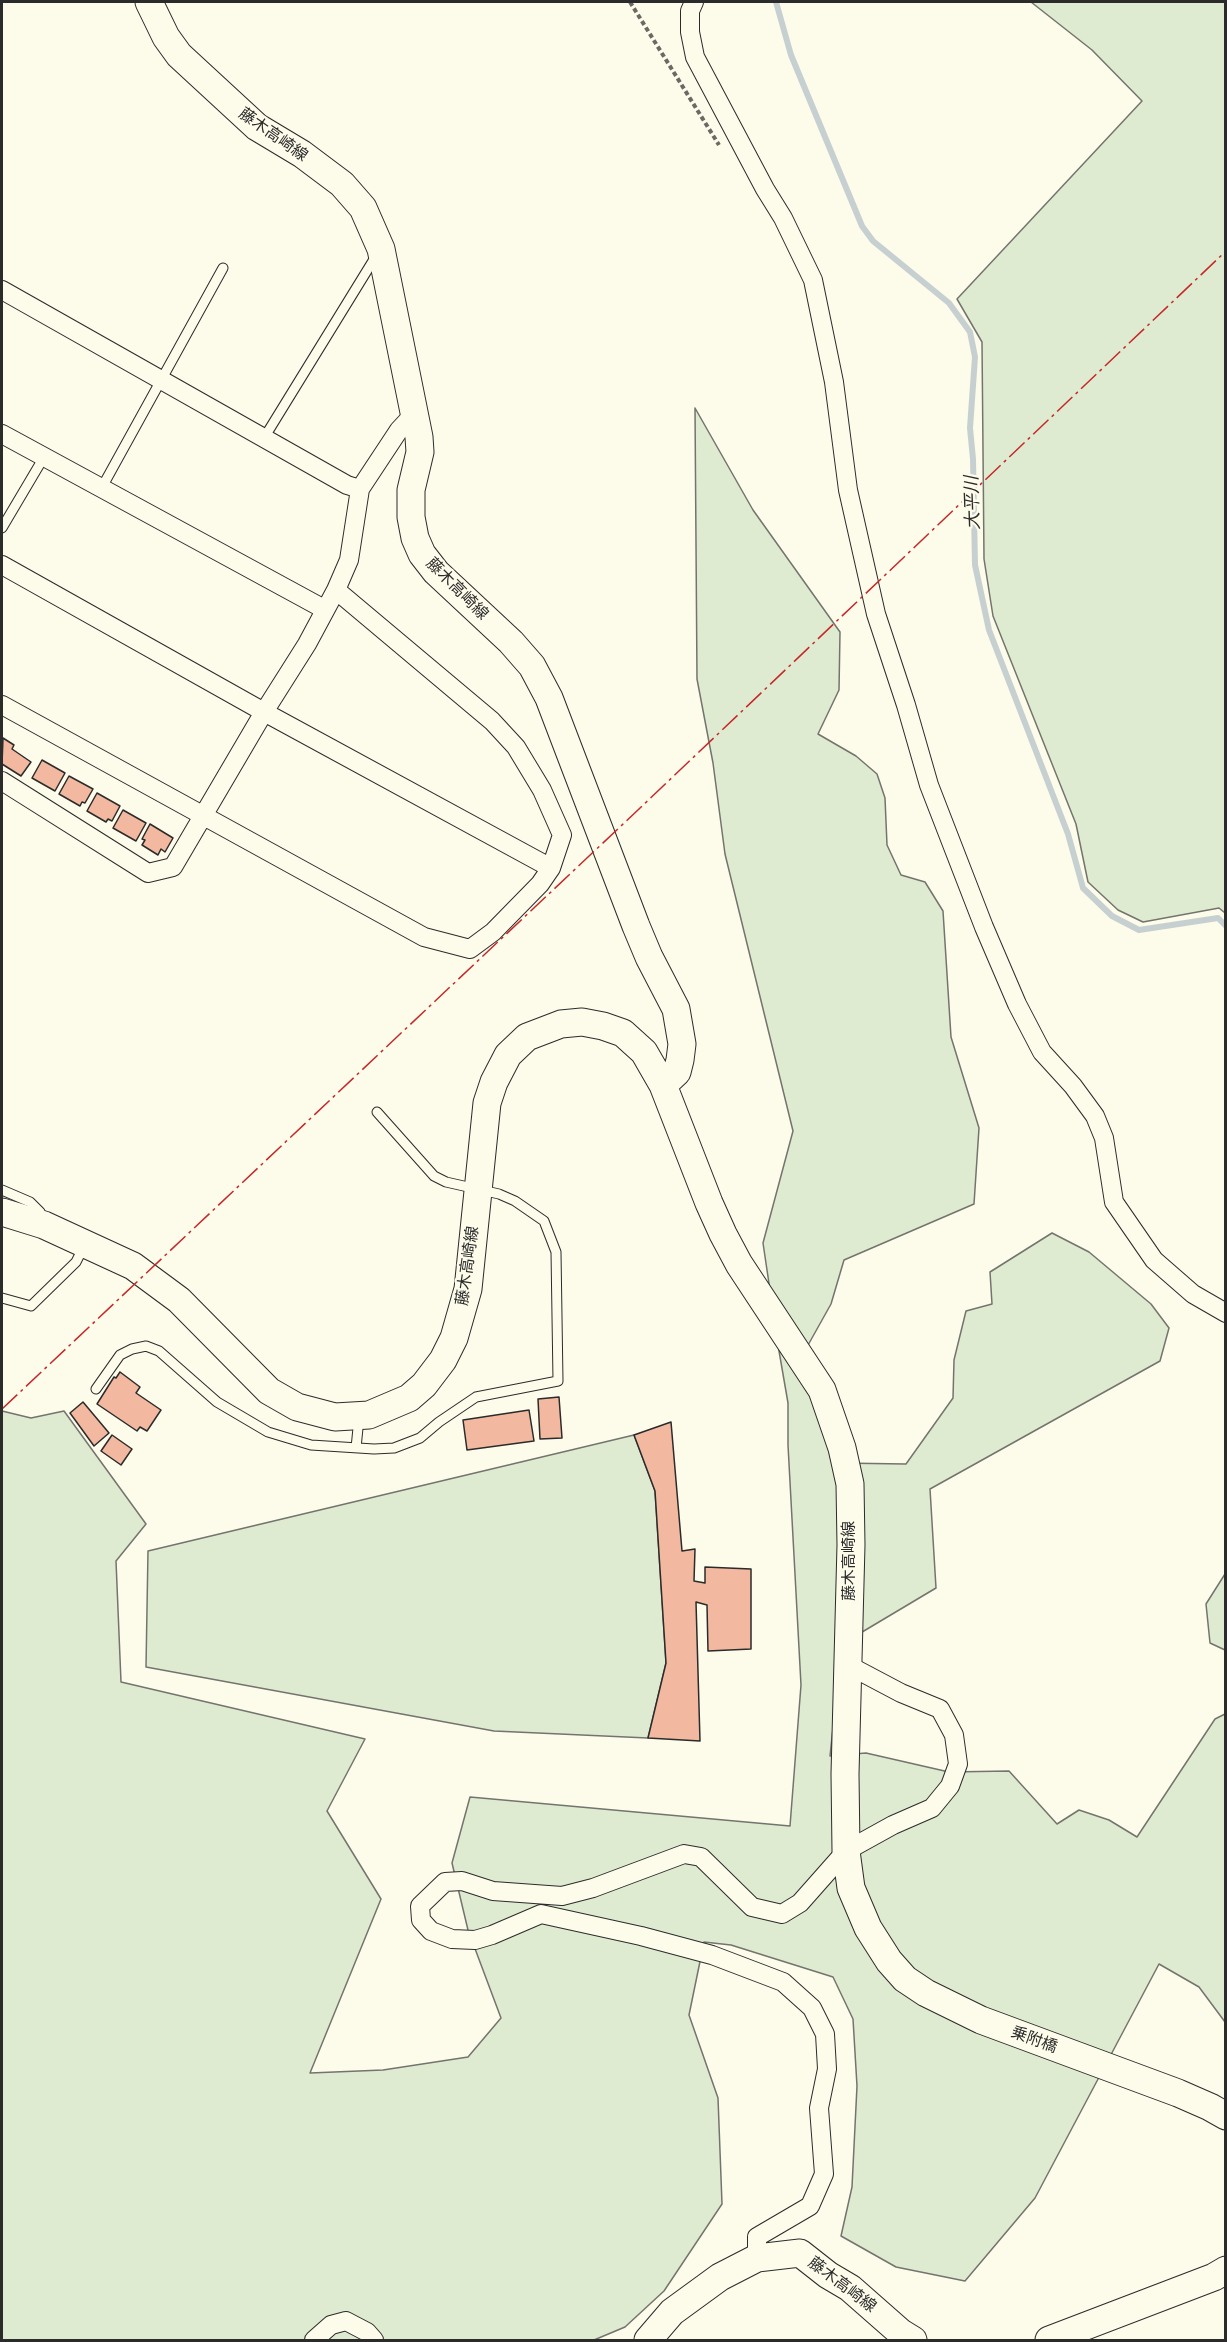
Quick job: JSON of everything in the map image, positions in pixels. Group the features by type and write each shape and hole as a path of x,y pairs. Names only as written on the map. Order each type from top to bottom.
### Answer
{"main road":[{"name":"藤木高崎線","path":"149,2 166,37 179,55 257,127 302,154 342,184 363,208 381,249 420,452 411,490 411,517 415,538 422,554 436,572 532,666 549,698 636,926 676,1009 682,1044 680,1060 677,1072 663,1085"},
{"name":"藤木高崎線","path":"2,1212 44,1225 120,1259 164,1288 269,1391 297,1407 335,1417 359,1416 388,1408 409,1398 424,1385 443,1359 454,1338 468,1289 487,1103 508,1055 527,1037 561,1024 582,1022 623,1033 644,1052 663,1085 723,1234 739,1264 822,1390 834,1419 850,1484 851,1545 845,1774 846,1851 851,1888 859,1911 889,1961 905,1979 926,1993 981,2020"},
{"name":"乗附橋","path":"981,2020 1178,2093 1226,2116"},
{"name":"藤木高崎線","path":"648,2340 672,2312 720,2277 757,2258 800,2253 850,2289 900,2332 914,2340"},
{"path":"1049,2340 1226,2271"}],"street":[{"path":"694,2 690,11 690,32 696,57 765,189 783,218 813,280 834,382 848,490 876,614 929,785 984,927 1017,1004 1042,1052 1073,1086 1095,1116 1104,1138 1114,1202 1154,1260 1193,1294 1226,1313"},
{"path":"2,290 347,485 360,489"},
{"path":"2,782 148,873 173,867 336,590 349,560 360,489 399,430 412,415"},
{"path":"2,434 324,609"},
{"path":"2,565 264,712 551,868"},
{"path":"2,705 424,937 470,949 493,932 540,884 551,868 562,835 542,790 516,747 492,721 336,590"},
{"path":"757,2258 757,2237 810,2206 824,2174 819,2108 827,2069 825,2034 812,2008 783,1982 712,1955 640,1936 541,1914 475,1940 452,1939 430,1931 421,1920 420,1906 445,1882 462,1881 493,1892 562,1896 593,1888 684,1854 700,1857 752,1906 782,1914 800,1903 846,1851 893,1825 932,1808 950,1786 958,1764 954,1735 940,1710 901,1693 848,1665"},
{"path":"314,2340 331,2325 346,2321 367,2332 374,2340"}],"lane":[{"path":"264,438 381,249"},
{"path":"101,489 223,268"},
{"path":"2,528 44,457"},
{"path":"96,1389 120,1355 132,1348 146,1346 159,1351 217,1402 268,1432 311,1445 394,1448 420,1438 476,1397 558,1381 555,1244 544,1221 498,1194 446,1182 434,1176 378,1112"},
{"path":"2,1190 30,1202 40,1212 44,1225"},
{"path":"2,1298 31,1306 76,1262 85,1244"},
{"path":"356,1448 359,1416"}],"path":[{"path":"630,2 725,154"}],"green space":[{"path":"1031,2 1225,2 1225,913 1219,908 1143,922 1118,910 1088,882 1076,824 993,616 984,559 982,342 957,299 1142,101 1092,50"},
{"path":"695,408 753,510 840,632 839,690 818,734 856,756 877,774 885,798 887,845 901,875 925,882 943,911 951,1037 979,1128 974,1204 844,1260 831,1304 798,1363 838,1463 906,1464 953,1398 954,1360 966,1311 992,1304 990,1272 1052,1233 1089,1252 1151,1304 1169,1328 1160,1361 930,1489 936,1588 842,1644 830,1756 866,1753 949,1772 1009,1771 1057,1824 1079,1810 1109,1820 1137,1837 1215,1719 1225,1714 1225,2022 1199,1987 1159,1964 1035,2198 965,2281 896,2267 841,2236 852,2187 857,2086 853,2019 833,1977 731,1945 704,1942 689,2015 718,2098 722,2204 664,2291 625,2327 594,2340 2,2340 2,1411 31,1418 64,1411 146,1524 116,1561 121,1682 365,1739 327,1811 381,1899 310,2073 383,2070 468,2057 501,2018 468,1930 452,1863 470,1797 790,1826 801,1685 788,1445 788,1403 763,1243 793,1131 725,854 713,763 697,679"},
{"path":"634,1435 655,1491 666,1663 648,1738 494,1731 146,1667 148,1551"},
{"path":"1225,1574 1226,1650 1210,1643 1206,1604"}],"building":[{"path":"3,738 14,745 12,749 31,762 21,776 2,764"},
{"path":"42,760 65,773 55,791 32,778"},
{"path":"69,776 93,789 85,803 82,802 80,806 59,794"},
{"path":"97,793 120,806 112,821 108,819 106,822 87,811"},
{"path":"123,810 146,823 136,841 113,828"},
{"path":"150,824 173,838 165,852 161,849 158,855 142,845 145,840 142,839"},
{"path":"120,1372 140,1387 136,1393 161,1410 147,1431 140,1427 137,1431 97,1404 114,1377 116,1378"},
{"path":"559,1397 562,1438 540,1439 538,1399"},
{"path":"83,1402 109,1433 94,1446 70,1413"},
{"path":"529,1410 534,1441 467,1450 463,1420"},
{"path":"671,1422 682,1551 695,1549 694,1581 705,1583 705,1567 751,1569 751,1649 708,1651 707,1605 696,1602 700,1741 648,1738 666,1663 655,1491 634,1435"},
{"path":"112,1435 132,1449 121,1465 101,1451"}],"waterway":[{"name":"大平川","path":"776,2 791,55 862,226 873,241 949,303 970,332 975,357 970,428 973,459 975,565 989,630 1068,834 1083,888 1112,916 1139,930 1218,918 1226,926"}],"power":[{"path":"2,1409 639,809 1226,251"}]}
